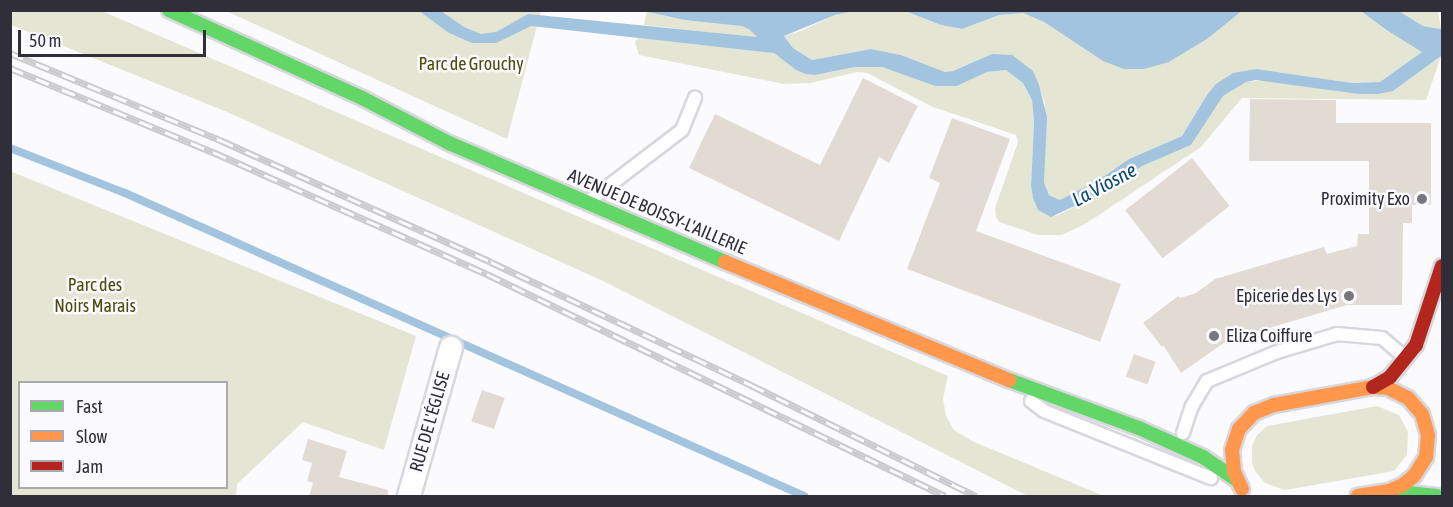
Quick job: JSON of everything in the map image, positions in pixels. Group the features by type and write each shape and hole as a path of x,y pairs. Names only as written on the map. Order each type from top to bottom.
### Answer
{"main road":[{"name":"AVENUE DE BOISSY-L'AILLERIE","path":"169,10 364,99 449,143 1000,377 1139,428 1203,457 1243,489"},
{"path":"1373,387 1390,377 1407,358 1423,327 1443,266"},
{"path":"1221,429 1274,405 1373,387 1388,388 1402,394 1439,431 1414,476 1389,491"},
{"path":"1418,408 1427,428 1428,450"},
{"path":"1243,489 1231,457 1233,443 1239,429 1254,413"},
{"name":"AVENUE DE BOISSY-L'AILLERIE","path":"1139,428 1200,434"},
{"path":"1357,496 1389,491 1437,496"}],"street":[{"name":"RUE DE L'ÉGLISE","path":"409,496 451,348"}],"lane":[{"path":"588,201 682,130 695,97"},
{"path":"1183,433 1192,406 1207,381 1277,352 1337,334 1382,338 1407,358"},
{"path":"1000,377 1044,411 1243,489"}],"green space":[{"path":"1361,10 1388,31 1423,52 1380,82 1352,83 1257,69 1207,95 1182,136 1129,159 1100,179 1060,200 1049,195 1044,182 1045,103 1033,71 992,54 953,71 945,72 901,55 871,49 812,60 793,48 784,36 801,31 835,15 855,11 905,11 941,25 962,29 999,15 1023,13 1044,22 1103,61 1169,62 1207,39 1242,11"},
{"path":"10,11 102,11 948,376 943,399 946,416 954,430 972,441 1104,496 1028,496 601,280 227,112 11,25"},
{"name":"Parc de Grouchy","path":"226,11 541,11 507,139"},
{"path":"647,11 742,26 751,30 758,38 644,25"},
{"path":"1399,11 1438,11 1441,29 1423,26"},
{"path":"638,38 775,53 796,70 815,75 855,67 882,67 935,86 957,86 987,72 1006,70 1023,83 1032,100 1034,123 1031,186 1033,198 1036,205 1056,216 1107,191 1142,166 1191,145 1223,96 1246,82 1265,80 1359,94 1393,91 1441,56 1426,100 1242,98 1201,147 1087,223 1062,235 1038,235 999,222 996,217 995,208 1018,142 1016,135 933,107 867,73 857,72 811,83 784,84 639,55 635,42"},
{"name":"Parc des Noirs Marais","path":"10,171 416,336 384,450 303,422 237,484 236,496 12,496"},
{"path":"1377,406 1399,415 1408,432 1407,455 1394,471 1285,490 1265,483 1255,471 1252,463 1252,446 1257,435 1267,426"}],"water":[{"name":"La Viosne","path":"419,11 441,11 464,27 481,34 496,32 528,14 757,37 742,26 685,20 644,11 855,11 835,15 784,36 793,48 812,60 871,49 901,55 945,72 953,71 992,54 1012,55 1033,71 1039,85 1047,117 1044,182 1049,195 1060,200 1100,179 1129,159 1182,136 1207,95 1216,84 1233,73 1257,69 1352,83 1380,82 1422,52 1361,11 1399,11 1423,26 1441,29 1441,56 1393,91 1378,94 1359,94 1256,80 1246,82 1223,96 1191,145 1142,166 1107,191 1051,217 1038,210 1031,186 1034,123 1032,100 1023,83 1006,70 987,72 957,86 935,86 882,67 855,67 815,75 796,70 774,53 531,26 496,43 472,43 449,33"},
{"path":"905,11 1242,11 1207,39 1169,62 1144,69 1124,69 1103,61 1044,22 1023,13 999,15 962,29 941,25"}],"building":[{"path":"863,78 918,106 889,163 879,157 839,241 689,168 715,114 820,165"},
{"path":"1250,99 1336,100 1336,123 1431,123 1431,205 1412,205 1412,223 1403,223 1402,305 1347,305 1228,340 1181,373 1163,345 1162,347 1143,323 1178,296 1180,298 1196,293 1215,279 1324,247 1327,254 1357,246 1358,234 1369,234 1369,161 1249,161"},
{"path":"952,118 1010,139 976,231 1121,284 1100,342 907,269 940,183 929,178"},
{"path":"1192,158 1230,206 1163,258 1125,210"},
{"path":"1134,354 1156,362 1147,384 1126,377"},
{"path":"482,390 505,398 494,429 471,421"},
{"path":"308,439 347,451 339,477 388,490 388,496 309,496 313,483 307,481 312,463 302,460"}],"waterway":[{"path":"10,148 125,193 804,496"}],"railway":[{"path":"10,53 220,140 491,262 751,385 976,496"},
{"path":"10,68 213,152 487,274 945,496"}],"traffic: fast":[{"path":"169,10 364,99 449,143 725,262"},
{"path":"1009,380 1139,428 1203,457 1236,479"},
{"path":"1389,491 1437,496"}],"traffic: slow":[{"path":"725,262 1009,380"},
{"path":"1242,489 1234,472 1232,450 1239,429 1254,413 1274,405 1373,387 1388,388 1408,398 1422,414 1428,435 1426,457 1414,476 1403,485 1389,491 1357,496"}],"traffic: jam":[{"path":"1373,387 1390,377 1416,345 1442,266"}],"place":[{"name":"Proximity Exo","path":"1422,199"},
{"name":"Epicerie des Lys","path":"1349,296"},
{"name":"Eliza Coiffure","path":"1214,336"}]}
